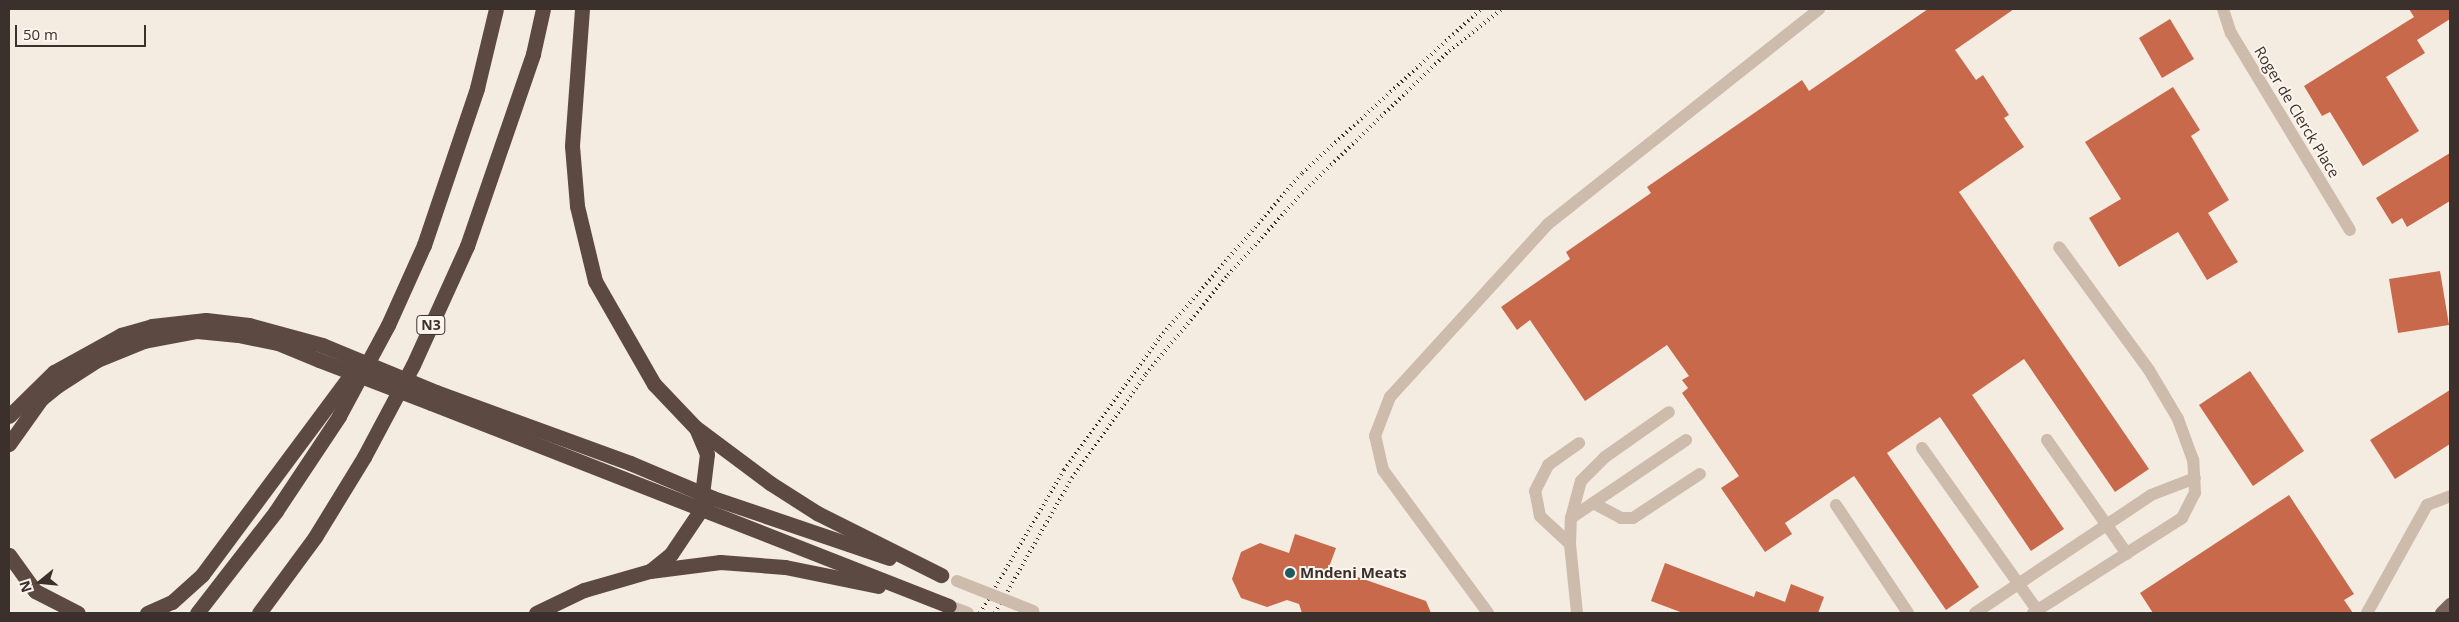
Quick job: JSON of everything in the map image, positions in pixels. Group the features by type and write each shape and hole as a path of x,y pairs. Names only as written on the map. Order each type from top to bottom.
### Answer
{"highway":[{"name":"N3","path":"197,613 276,510 339,416 388,325 424,245 477,88 496,9"},
{"name":"N3","path":"258,613 315,537 364,457 413,365 467,246 533,54 543,9"},
{"path":"582,9 572,146 577,206 595,282 654,384 695,427 817,514 957,582"},
{"path":"9,416 54,372 122,335 152,326 206,320 249,325 434,398 700,510 949,606"},
{"path":"147,613 172,602 202,575 388,325"},
{"path":"9,444 41,399 57,386 97,360 144,341 197,331 230,334 320,353"},
{"path":"434,398 630,463 704,495 941,575"},
{"path":"650,571 671,554 700,510 704,495 707,454 695,427"},
{"path":"9,555 35,591 78,613"},
{"path":"536,613 584,590 650,571 720,562 785,567 928,599"}],"main road":[{"path":"2441,613 2450,604"},
{"path":"2446,613 2450,604"}],"street":[{"path":"1488,613 1383,470 1375,436 1390,397 1469,316 1508,266 1548,224 1819,9"},
{"name":"Roger de Clerck Place","path":"2223,9 2230,33 2350,230"},
{"path":"1922,448 2018,581 2035,612 2182,518 2192,503 2195,478 2193,460 2178,419 2149,370 2059,247"},
{"path":"1577,613 1574,599 1570,544 1571,518 1581,481 1605,456 1669,412"},
{"path":"1571,518 1686,440"},
{"path":"2047,440 2127,554"},
{"path":"1570,544 1540,516 1535,491 1548,465 1579,443"},
{"path":"1594,503 1620,518 1633,518 1700,474"},
{"path":"1975,613 2018,581 2163,488 2195,478"},
{"path":"2367,613 2427,505 2450,496"},
{"path":"1836,505 1908,613"},
{"path":"957,582 1036,612"},
{"path":"1569,613 1574,599"},
{"path":"949,606 968,613"}],"building":[{"path":"1928,9 2014,9 1955,50 1976,80 1983,75 2009,115 2004,118 2024,147 1959,192 2149,469 2115,492 2024,359 1972,395 2064,529 2031,551 1940,417 1887,453 1979,587 1946,610 1854,476 1785,523 1792,534 1765,552 1721,488 1739,476 1682,393 1688,388 1682,380 1689,376 1667,345 1585,401 1530,320 1517,330 1501,307 1570,259 1566,252 1651,193 1647,187 1802,80 1809,91"},
{"path":"2409,9 2450,9 2450,19 2417,40 2425,53 2386,77 2419,131 2363,166 2330,112 2322,116 2304,86 2414,17"},
{"path":"2170,19 2194,59 2162,78 2139,38"},
{"path":"2173,87 2200,130 2191,136 2229,200 2208,213 2238,262 2207,280 2178,232 2119,267 2089,218 2121,199 2085,142"},
{"path":"2450,153 2450,201 2407,227 2402,218 2392,224 2376,198"},
{"path":"2440,271 2449,325 2398,333 2389,279"},
{"path":"2250,371 2304,451 2253,486 2199,405"},
{"path":"2450,390 2450,444 2395,479 2370,440"},
{"path":"2289,495 2354,594 2344,600 2353,613 2153,613 2140,593"},
{"name":"Mndeni Meats","path":"1295,534 1336,548 1329,567 1426,601 1431,613 1302,613 1299,604 1287,600 1267,607 1241,598 1232,579 1241,552 1260,543 1289,553"},
{"path":"1665,563 1754,597 1756,591 1785,602 1791,584 1824,597 1818,613 1683,613 1651,601"}],"railway":[{"path":"980,613 1064,470 1160,337 1302,173 1481,9"},
{"path":"995,613 1072,478 1146,374 1228,275 1302,193 1449,51 1502,9"}],"place":[{"name":"Mndeni Meats","path":"1290,573"}]}
